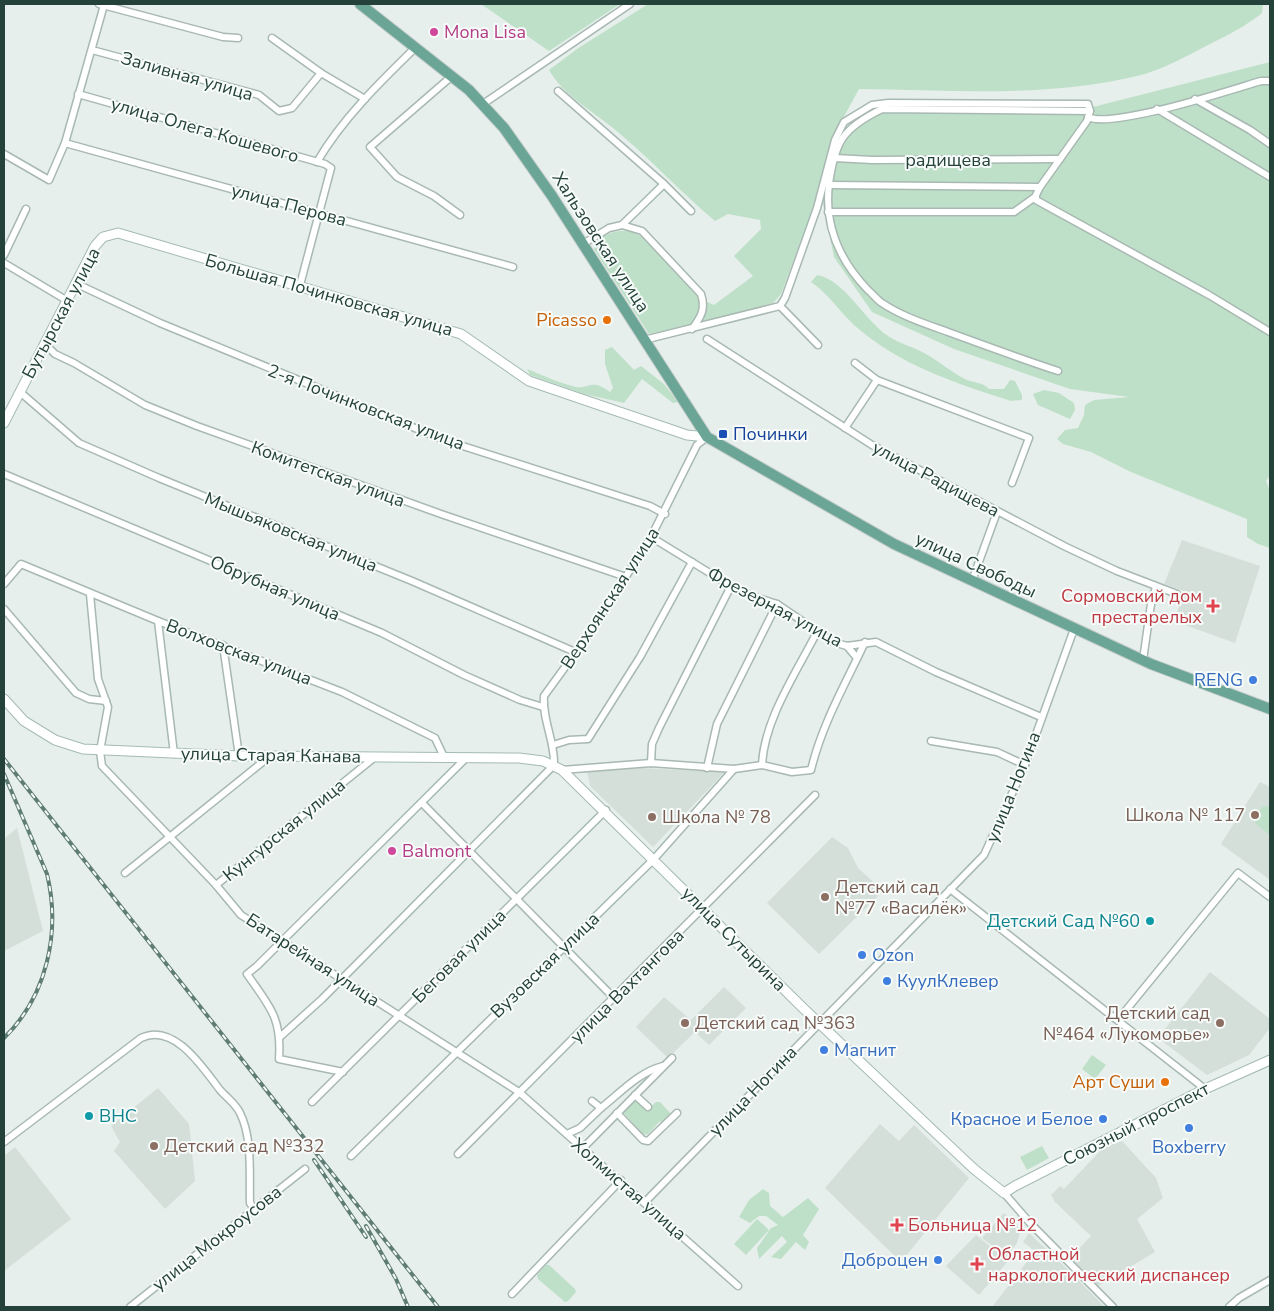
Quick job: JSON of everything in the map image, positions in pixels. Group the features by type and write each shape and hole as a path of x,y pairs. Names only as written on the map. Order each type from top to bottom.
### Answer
{"main road":[{"name":"Хальзовская улица","path":"360,4 452,76 483,104 524,154 707,437"},
{"name":"улица Свободы","path":"707,437 894,544 1143,660 1270,709"}],"street":[{"path":"4,154 49,180 65,143 92,50 102,4 223,37 238,38"},
{"path":"483,104 630,4"},
{"path":"272,38 321,73 365,99"},
{"path":"317,162 325,148 365,99 416,47"},
{"name":"Заливная улица","path":"92,50 259,95 279,111 292,108 321,73"},
{"path":"452,76 370,147 397,177 434,196 460,215"},
{"path":"644,340 780,306 785,298 814,216 835,140 844,122 872,106 888,103 1088,104 1090,114 1096,121 1157,109 1270,80"},
{"path":"558,91 664,184 691,211"},
{"name":"улица Олега Кошевого","path":"78,94 317,162 331,168 318,213"},
{"path":"1195,99 1250,130 1270,144"},
{"path":"1058,372 919,321 881,303 856,277 839,249 831,228 828,212 829,186 835,158 843,136 857,121 882,108 1090,114"},
{"path":"1157,109 1270,178"},
{"path":"828,212 1014,212 1036,197 1040,187 1090,114"},
{"name":"улица Перова","path":"65,143 513,266"},
{"name":"радищева","path":"835,158 872,160 1060,159"},
{"path":"622,225 664,184"},
{"path":"829,186 1040,187"},
{"path":"1036,197 1040,202 1209,295 1270,332"},
{"path":"4,255 26,209"},
{"path":"300,285 318,213"},
{"path":"583,244 609,228 622,225 642,231 701,294 704,304 703,310 692,329"},
{"name":"Большая Починковская улица","path":"110,234 127,236 300,285 461,334 529,380 687,435 707,437"},
{"name":"Бутырская улица","path":"4,423 95,246 110,234"},
{"path":"4,263 66,300"},
{"name":"2-я Починковская улица","path":"75,283 169,327 444,440 538,468 650,506 665,514"},
{"path":"780,306 818,345"},
{"name":"улица Радищева","path":"708,339 872,445 997,512 1091,559 1177,594"},
{"name":"Комитетская улица","path":"44,343 55,354 74,363 145,405 441,514 626,577"},
{"path":"855,363 877,380 1029,438 1012,483"},
{"path":"845,428 877,380"},
{"name":"Мышьяковская улица","path":"20,392 79,443 168,482 412,581 575,652"},
{"name":"Верхоянская улица","path":"543,707 544,696 592,630 652,537 665,514 697,445 707,437"},
{"name":"Обрубная улица","path":"4,474 382,633 464,675 520,700 543,707"},
{"path":"972,581 997,512"},
{"name":"Фрезерная улица","path":"652,537 731,586 777,604 833,642 847,646 865,642 876,642 936,672 1041,717"},
{"path":"553,746 569,740 588,739 645,649 692,562"},
{"name":"Волховская улица","path":"4,584 22,564 90,594 342,692 435,738 444,757"},
{"path":"651,763 652,744 659,728 731,586"},
{"path":"1143,660 1151,604 1156,587"},
{"path":"90,594 93,606 98,680 106,701 108,716 100,751"},
{"path":"93,606 104,598"},
{"path":"707,768 717,724 777,604"},
{"path":"4,609 76,693 89,699 106,701"},
{"path":"158,621 174,754"},
{"name":"улица Ногина","path":"645,1202 984,854 1025,765 1074,629"},
{"path":"762,765 763,746 768,728 817,632"},
{"path":"562,770 651,763 734,769 762,765 792,772 811,770 817,744 827,717 865,642"},
{"path":"223,645 239,756"},
{"path":"847,646 857,658"},
{"name":"улица Старая Канава","path":"4,699 24,721 55,740 82,749 239,756 519,758 542,761 554,765"},
{"path":"281,1036 342,979 554,765 553,746 543,707"},
{"path":"931,741 997,752 1025,765"},
{"name":"Батарейная улица","path":"100,751 102,766 216,885 241,915 519,1092"},
{"path":"125,873 170,839 271,755"},
{"name":"Кунгурская улица","path":"216,885 376,756"},
{"path":"343,1072 279,1059 281,1036 273,1012 247,974 283,941 467,758"},
{"name":"улица Сутырина","path":"554,765 606,810 819,1022 974,1169 1004,1193"},
{"name":"Вузовская улица","path":"351,1156 654,859 734,769"},
{"name":"улица Вахтангова","path":"458,1154 816,795"},
{"path":"422,803 614,998"},
{"name":"Беговая улица","path":"312,1102 606,810"},
{"path":"1118,1020 1238,873 1270,897"},
{"path":"950,889 1206,1089"},
{"path":"4,1142 141,1038 151,1034 161,1035 177,1042 194,1056 240,1112 247,1136 250,1203 254,1209"},
{"path":"583,1148 672,1058"},
{"name":"Союзный проспект","path":"1004,1193 1206,1089 1270,1060"},
{"path":"566,1134 580,1128 641,1075 652,1069 664,1066"},
{"name":"Холмистая улица","path":"519,1092 621,1180 738,1286"},
{"path":"635,1095 648,1107"},
{"path":"592,1101 601,1108"},
{"path":"617,1113 643,1140 648,1141 677,1113"},
{"name":"улица Мокроусова","path":"130,1307 305,1169"},
{"path":"512,1294 621,1180"},
{"path":"1004,1193 1030,1224 1113,1307"},
{"path":"1229,1307 1270,1280"}],"shaded area":[{"name":"Сормовский дом престарелых","path":"1182,540 1260,566 1235,643 1174,621 1184,591 1164,584"},
{"name":"Школа № 78","path":"642,768 725,772 653,847 590,786 587,771"},
{"name":"Школа № 117","path":"1260,782 1270,787 1270,880 1221,844"},
{"path":"17,828 43,931 4,951 4,839"},
{"name":"Детский сад №77 «Василёк»","path":"832,837 848,848 858,868 883,891 819,954 767,903"},
{"name":"Детский сад №464 «Лукоморье»","path":"1210,972 1270,1019 1270,1028 1249,1055 1207,1075 1158,1038"},
{"name":"Детский сад №363","path":"724,987 746,1008 709,1045 695,1032 668,1058 636,1027 664,997 691,1020"},
{"name":"Детский сад №332","path":"158,1088 189,1124 195,1181 165,1209 114,1151 120,1142 111,1126"},
{"name":"Больница №12","path":"880,1124 899,1141 914,1125 969,1178 901,1262 825,1188"},
{"path":"1122,1141 1156,1178 1163,1198 1137,1219 1155,1252 1098,1286 1069,1259 1091,1236 1055,1202 1051,1195 1060,1186 1064,1189 1103,1148"},
{"path":"15,1147 71,1219 4,1271 4,1156"},
{"path":"1004,1213 1021,1230 1017,1243 1007,1257 982,1238"},
{"path":"1029,1233 1105,1307 992,1307 1035,1251 1023,1242"},
{"name":"Областной наркологический диспансер","path":"976,1235 1008,1261 979,1295 946,1266"}],"green space":[{"path":"481,4 620,4 549,51"},
{"path":"648,4 1263,4 1262,13 1237,30 1174,62 1137,76 1103,83 1034,90 859,89 833,137 810,217 781,294 773,303 706,322 649,334 594,249 597,239 610,233 621,231 633,232 639,235 645,239 700,299 714,305 753,276 734,256 761,229 760,220 728,214 715,221 626,139 562,88 549,70 577,49"},
{"path":"1270,62 1270,475 1266,481 1270,491 1270,548 1258,544 1247,537 1247,519 1131,472 1091,452 1063,444 1057,439 1065,430 1078,428 1084,415 1085,405 1094,400 1129,397 1070,389 954,349 872,312 834,257 823,203 830,160 839,138 854,119 878,107 1093,107"},
{"path":"817,275 837,284 879,329 888,336 926,354 965,379 984,385 989,389 1004,389 1010,380 1015,381 1022,395 1022,400 1011,401 949,380 890,351 854,325 823,291 811,282"},
{"path":"612,347 634,370 641,366 664,384 678,402 673,403 642,379 624,403 584,394 530,375 527,369 576,387 595,385 610,392 613,388 605,364 605,350"},
{"path":"1044,390 1059,393 1074,403 1075,410 1070,419 1038,405 1033,394"},
{"path":"1262,807 1270,807 1270,835 1256,824 1254,819"},
{"path":"1092,1055 1106,1065 1095,1079 1082,1069"},
{"path":"635,1099 650,1107 656,1102 660,1102 672,1115 666,1121 659,1122 648,1134 643,1135 624,1113 626,1108"},
{"path":"1042,1146 1049,1158 1027,1170 1020,1157"},
{"path":"763,1189 769,1193 770,1206 783,1217 808,1198 819,1209 803,1235 809,1242 805,1250 796,1242 781,1259 771,1257 787,1242 782,1236 759,1259 757,1248 771,1228 778,1225 766,1216 759,1216 750,1223 739,1217 749,1200"},
{"path":"757,1219 769,1230 746,1255 734,1244"},
{"path":"546,1265 549,1265 575,1289 576,1292 568,1301 565,1302 538,1279 537,1275"}],"railway":[{"path":"4,759 438,1307"},
{"path":"4,774 47,874 52,918 47,962 40,983 31,1003 4,1038"},
{"path":"314,1160 366,1237"},
{"path":"366,1226 396,1279 408,1307"}],"place":[{"name":"Mona Lisa","path":"434,32"},
{"name":"Picasso","path":"607,320"},
{"name":"Починки","path":"723,434"},
{"name":"Сормовский дом престарелых","path":"1213,606"},
{"name":"RENG","path":"1253,680"},
{"name":"Школа № 117","path":"1255,815"},
{"name":"Школа № 78","path":"652,817"},
{"name":"Balmont","path":"392,851"},
{"name":"Детский сад №77 «Василёк»","path":"825,897"},
{"name":"Детский Сад №60","path":"1150,921"},
{"name":"Ozon","path":"862,955"},
{"name":"КуулКлевер","path":"887,981"},
{"name":"Детский сад №363","path":"685,1023"},
{"name":"Детский сад №464 «Лукоморье»","path":"1220,1023"},
{"name":"Магнит","path":"824,1050"},
{"name":"Арт Суши","path":"1165,1082"},
{"name":"ВНС","path":"89,1116"},
{"name":"Красное и Белое","path":"1103,1119"},
{"name":"Boxberry","path":"1189,1128"},
{"name":"Детский сад №332","path":"154,1146"},
{"name":"Больница №12","path":"897,1225"},
{"name":"Доброцен","path":"938,1260"},
{"name":"Областной наркологический диспансер","path":"977,1264"}]}
